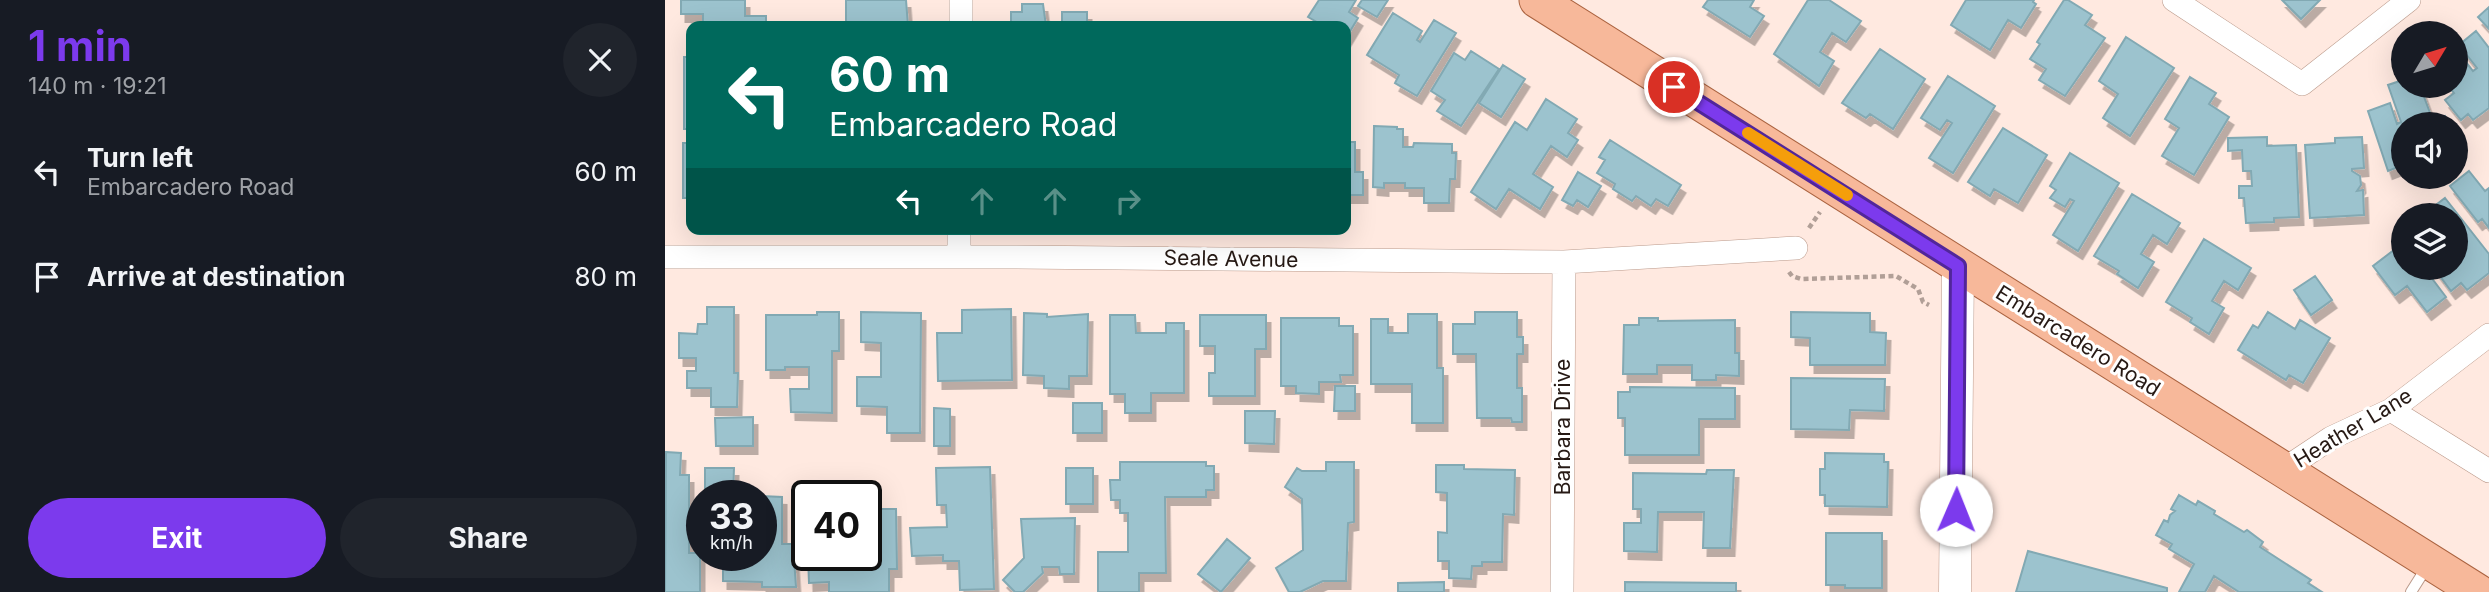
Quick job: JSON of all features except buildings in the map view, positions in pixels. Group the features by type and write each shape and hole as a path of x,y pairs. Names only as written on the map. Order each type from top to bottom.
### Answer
{"main road":[{"name":"Embarcadero Road","path":"1537,0 2478,592"}],"street":[{"path":"961,0 961,21"},
{"path":"2174,0 2302,84 2409,0"},
{"path":"959,235 959,257"},
{"name":"Seale Avenue","path":"665,257 1564,262 1796,248"},
{"name":"Barbara Drive","path":"1562,592 1564,262"},
{"path":"1955,592 1958,266"},
{"name":"Heather Lane","path":"2283,470 2331,438 2391,410 2489,335"},
{"path":"2391,410 2489,471"}],"lane":[{"path":"2411,592 2430,562"}],"path":[{"path":"1835,188 1787,264 1792,276 1801,279 1896,276 1918,289 1923,302"}],"slow traffic":[{"path":"1748,133 1847,195"}],"route":[{"path":"1674,87 1958,266 1956,510"}]}
